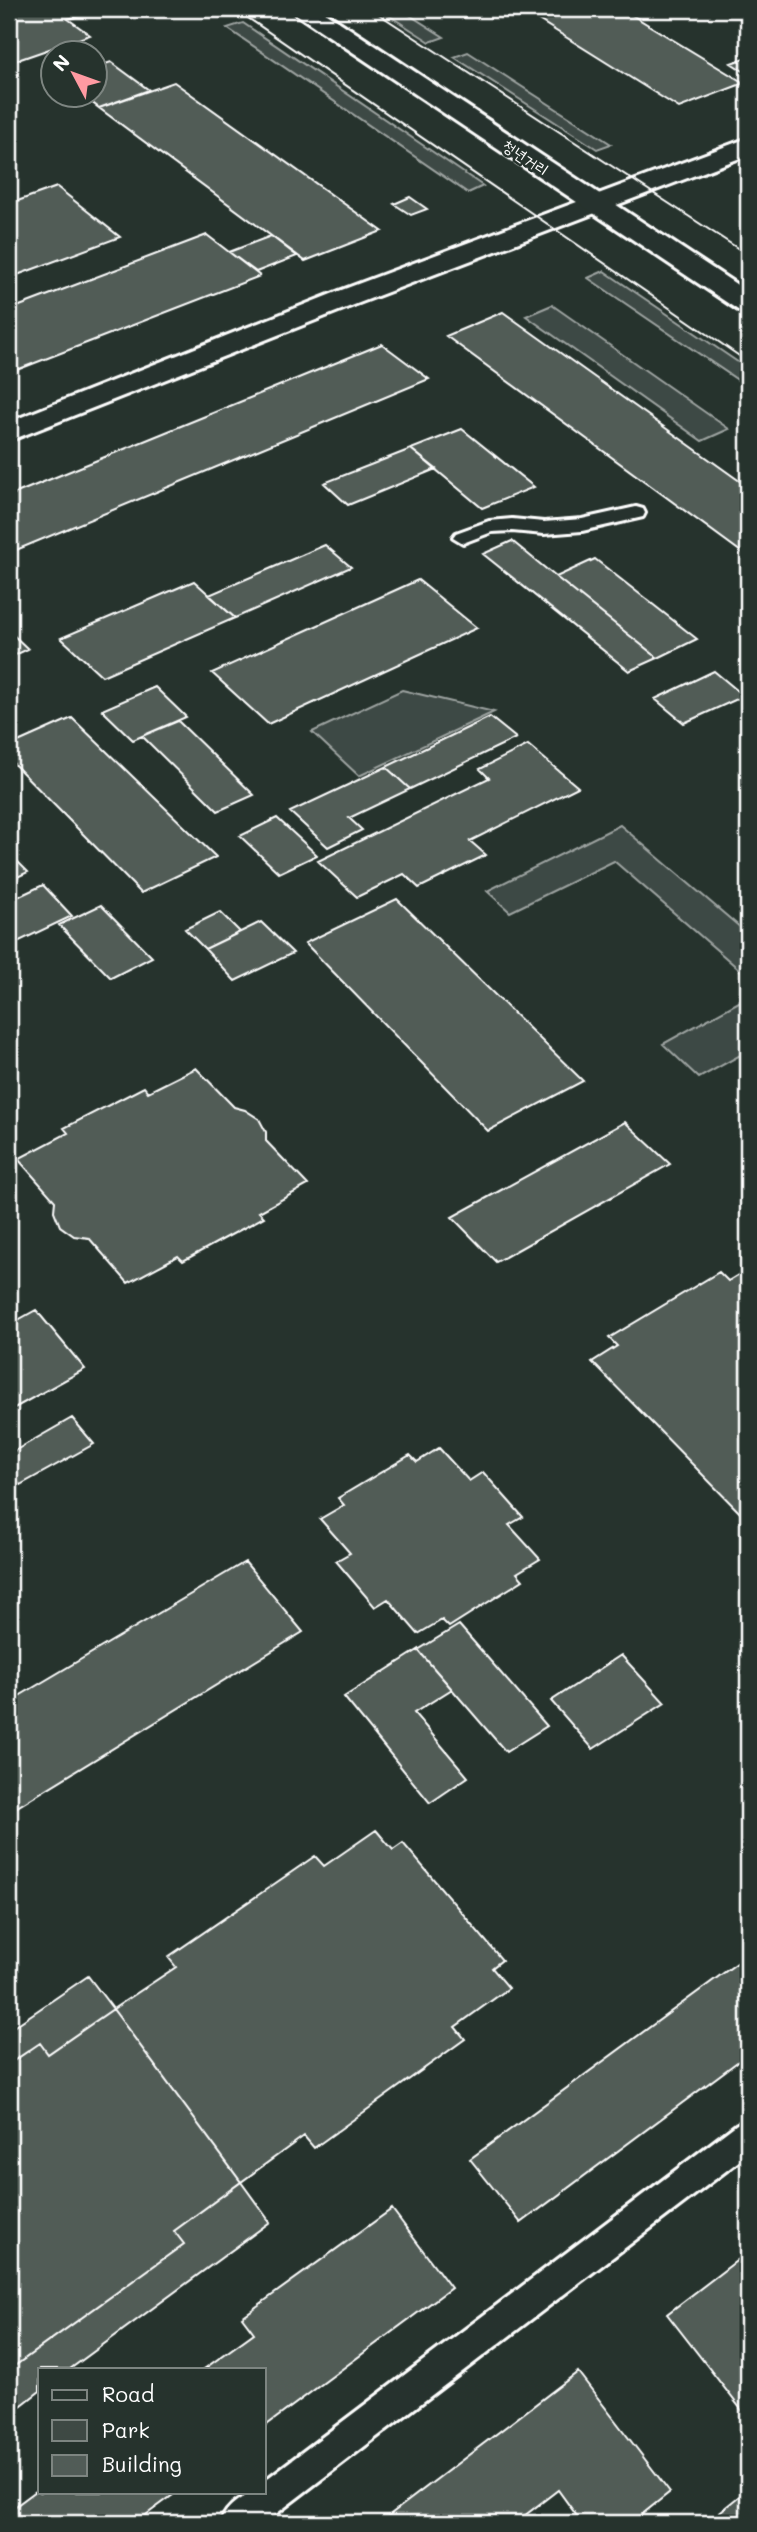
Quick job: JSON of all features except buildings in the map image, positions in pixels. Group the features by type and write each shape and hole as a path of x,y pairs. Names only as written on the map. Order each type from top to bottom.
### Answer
{"main road":[{"name":"청년거리","path":"304,9 748,304"},
{"path":"9,432 748,146"}],"lane":[{"path":"463,537 489,527 512,525 544,528 582,525 636,513"},
{"path":"237,2523 748,2135"}],"green space":[{"path":"379,9 400,9 444,37 430,42"},
{"path":"243,23 483,186 468,193 227,28"},
{"path":"468,52 611,144 597,149 454,57"},
{"path":"604,271 748,369 748,387 588,278"},
{"path":"552,305 729,429 702,441 526,316"},
{"path":"402,690 494,712 359,776 312,732"},
{"path":"620,825 748,934 748,977 614,861 510,912 487,891"},
{"path":"748,997 748,1051 699,1078 663,1044"}],"tram line":[{"path":"235,9 748,362"},
{"path":"371,9 748,255"}]}
